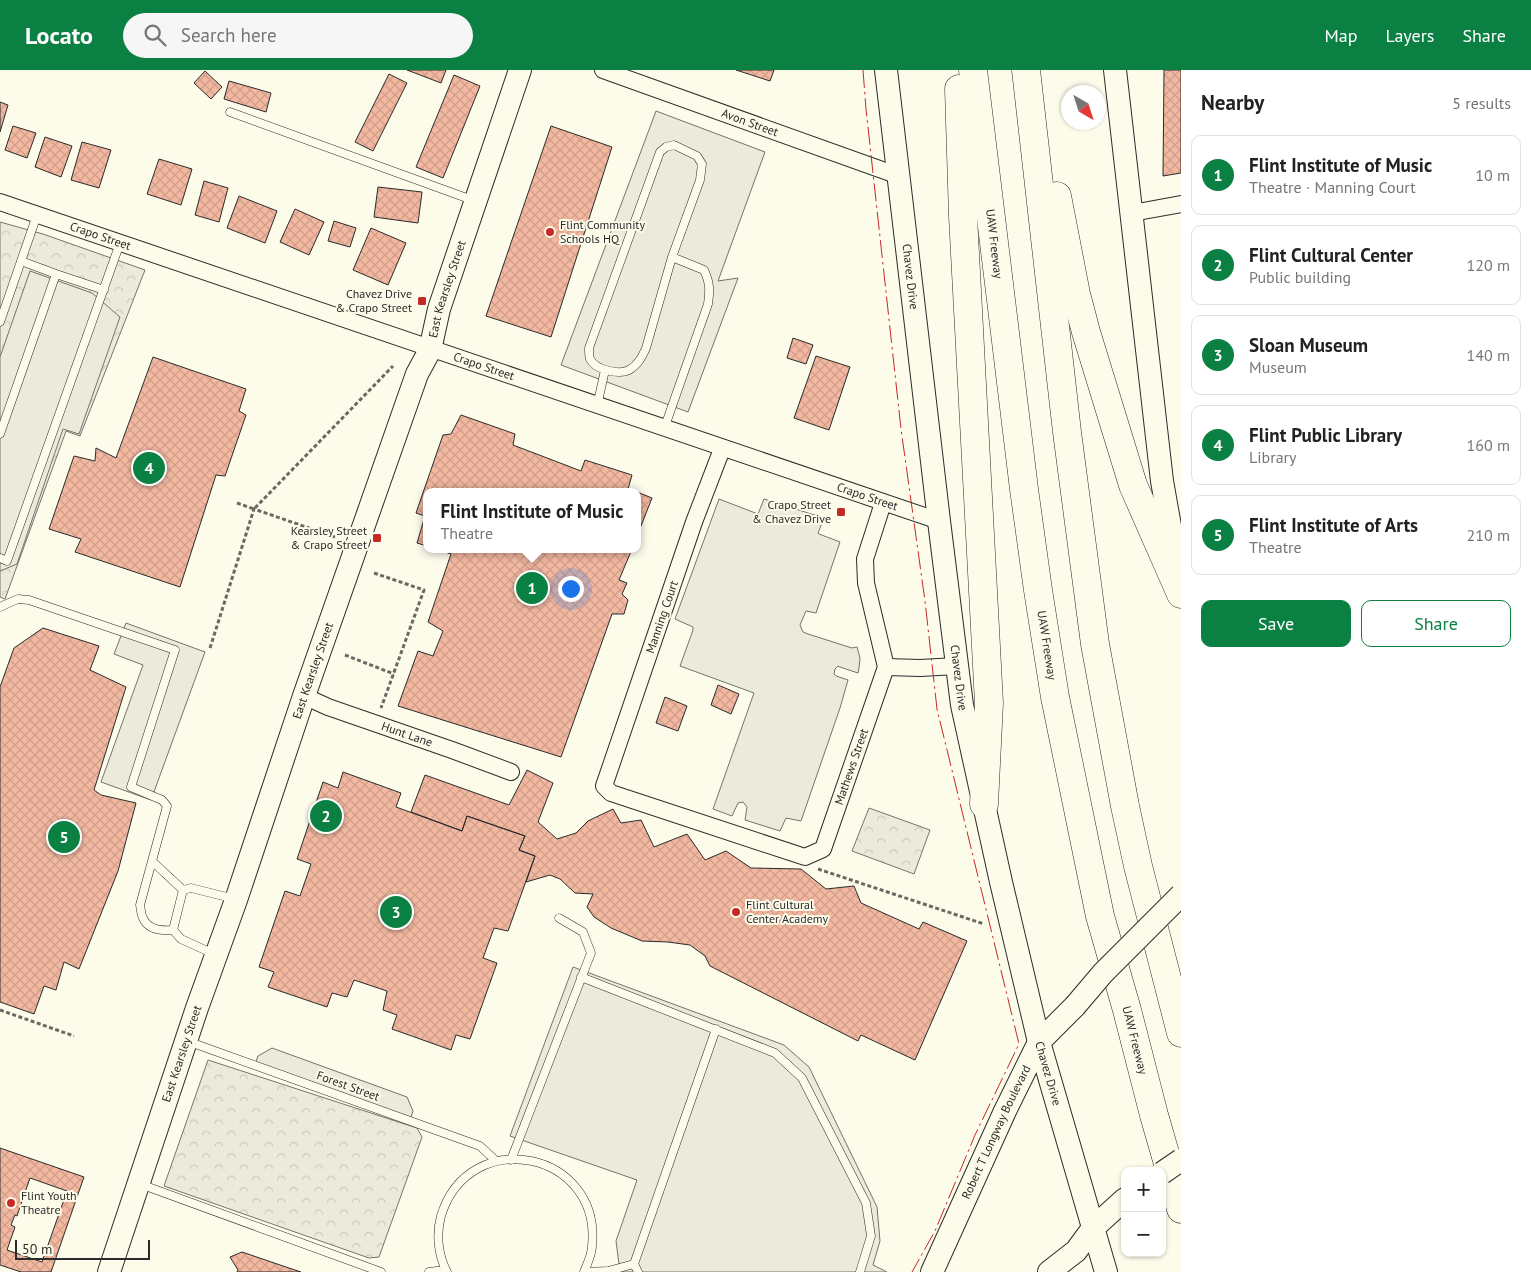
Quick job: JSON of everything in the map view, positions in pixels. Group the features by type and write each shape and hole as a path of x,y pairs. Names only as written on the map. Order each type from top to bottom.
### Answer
{"highway":[{"path":"959,70 963,216 989,702 984,804"},
{"name":"UAW Freeway","path":"973,70 1027,508 1055,697 1100,916 1181,1209"},
{"path":"1026,70 1067,432 1095,644 1138,866 1181,1034"},
{"path":"1032,70 1076,294 1086,332 1133,485 1181,594"}],"main road":[{"name":"East Kearsley Street","path":"108,1272 304,696 417,374 430,350 440,309 520,70"},
{"name":"Chavez Drive","path":"886,70 938,521 962,706 1011,927 1040,1042 1106,1272"},
{"path":"1115,70 1162,481 1181,589"},
{"name":"Robert T Longway Boulevard","path":"940,1270 1004,1111 1040,1042 1075,1006 1103,973 1181,895"},
{"path":"1166,1170 1181,1160"},
{"path":"1049,1272 1076,1250 1092,1228 1121,1203"}],"street":[{"name":"Avon Street","path":"603,70 899,176"},
{"name":"Crapo Street","path":"0,202 430,350 938,521"},
{"path":"1132,213 1181,204"},
{"name":"Manning Court","path":"722,449 694,522 604,786 611,793 805,857"},
{"path":"883,503 865,559 866,583 886,667 957,666"},
{"name":"Mathews Street","path":"805,857 823,850 886,667"},
{"name":"Hunt Lane","path":"304,696 328,707 511,772"}],"lane":[{"path":"230,112 477,201"},
{"path":"666,146 674,146 697,156 702,164 700,180 672,257 646,348 640,361 628,370 620,373 605,370 590,360 589,348 660,152 666,146"},
{"path":"0,322 37,215"},
{"path":"0,558 7,561 120,242"},
{"path":"664,429 710,294 710,282 704,270 672,257"},
{"path":"21,261 104,290"},
{"path":"0,434 56,274"},
{"path":"597,406 605,370"},
{"path":"0,607 18,599 30,600 175,650 131,787 162,800 167,806 140,905 142,918 152,928 161,931 173,930"},
{"path":"153,862 184,890"},
{"path":"184,890 191,888 236,900"},
{"path":"173,930 184,890"},
{"path":"511,1160 591,953 583,932 560,918"},
{"path":"173,930 181,939 216,954"},
{"path":"581,977 775,1053 802,1078 866,1203 871,1236 860,1272"},
{"path":"638,1272 634,1264 716,1029"},
{"name":"Forest Street","path":"187,1041 480,1146 496,1161"},
{"path":"429,1272 446,1271 438,1248 438,1225 445,1204 458,1184 475,1170 496,1161 522,1158 546,1165 568,1178 584,1198 592,1222 592,1248 585,1272 608,1271 634,1264"},
{"path":"139,1183 381,1272"}],"path":[{"path":"210,648 254,509 393,366"},
{"path":"237,504 335,537"},
{"path":"374,572 424,590 380,711"},
{"path":"345,655 394,674"},
{"path":"817,869 984,924"},
{"path":"0,1010 74,1036"}],"green space":[{"path":"0,222 43,234 145,270 80,436 66,431 5,599 0,597"},
{"path":"869,808 930,830 914,874 852,851"},
{"path":"208,1060 417,1128 422,1137 379,1257 369,1258 164,1186"}],"shaded area":[{"path":"656,111 765,152 718,281 738,278 688,412 561,365"},
{"path":"30,271 92,293 120,317 79,434 63,429 17,564 0,571 0,357"},
{"path":"719,499 758,514 764,499 824,518 818,533 840,542 816,613 806,611 800,625 803,632 808,634 852,648 857,647 860,658 858,673 838,666 835,669 834,674 836,676 848,680 840,708 801,821 786,818 780,831 745,820 747,807 743,802 738,803 732,816 713,809 754,693 680,666 693,627 675,619"},
{"path":"126,623 205,652 151,800 101,782 143,665 114,654"},
{"path":"573,967 784,1045 809,1067 877,1207 880,1241 873,1265 887,1272 620,1272 616,1241 637,1180 510,1136"},
{"path":"272,1048 407,1097 413,1111 410,1120 255,1064 258,1056"}],"building":[{"path":"407,70 446,70 441,83"},
{"path":"736,70 774,70 770,81"},
{"path":"1164,70 1181,70 1181,173 1163,176"},
{"path":"205,71 222,87 211,99 194,83"},
{"path":"389,74 407,83 373,151 355,142"},
{"path":"454,75 480,86 443,178 416,167"},
{"path":"229,81 271,93 266,112 224,99"},
{"path":"0,102 8,105 0,132"},
{"path":"13,126 36,133 27,158 5,150"},
{"name":"Flint Community Schools HQ","path":"551,126 612,147 551,337 486,316"},
{"path":"45,137 72,146 61,177 35,167"},
{"path":"82,142 111,150 99,188 71,180"},
{"path":"159,159 192,169 181,205 147,194"},
{"path":"204,181 228,188 219,222 195,215"},
{"path":"378,187 422,192 418,223 374,217"},
{"path":"239,196 277,211 265,243 227,228"},
{"path":"295,209 324,222 309,255 280,242"},
{"path":"334,221 356,228 350,247 328,241"},
{"path":"371,228 406,243 388,285 353,270"},
{"path":"793,338 813,345 806,364 787,358"},
{"path":"816,356 850,367 829,430 794,418"},
{"path":"153,357 246,389 239,411 246,415 225,476 216,475 180,587 75,552 81,539 49,529 74,456 95,461 96,448 116,458"},
{"path":"461,415 515,434 513,445 581,471 585,460 632,475 628,488 425,488 443,435 451,434"},
{"path":"423,493 423,515 416,513"},
{"path":"641,494 652,498 641,526"},
{"path":"423,523 423,545 417,543"},
{"path":"448,553 630,553 619,580 627,583 622,594 628,600 624,614 612,614 561,757 398,706 418,651 433,656 443,631 428,622 451,554"},
{"path":"43,628 99,646 90,670 126,687 94,790 101,795 136,803 118,871 79,969 64,962 56,990 44,986 34,1014 0,1002 0,687 14,648"},
{"path":"718,685 739,694 731,714 711,705"},
{"path":"665,697 687,706 678,731 656,723"},
{"name":"Flint Cultural Center Academy","path":"527,770 553,783 538,822 557,839 576,833 588,821 613,809 621,823 641,820 654,847 687,834 705,860 726,851 751,868 801,869 826,889 854,886 861,903 919,929 923,922 967,941 915,1060 861,1035 858,1041 710,966 705,956 690,945 642,941 611,928 594,917 587,907 593,894 575,893 560,879 550,875 526,882 535,856 519,850 525,836 467,816 462,831 411,812 425,775 509,805"},
{"path":"343,772 401,793 396,807 462,831 467,816 525,836 519,850 535,856 508,931 494,928 483,958 497,963 470,1039 456,1035 451,1050 392,1029 397,1015 383,1010 387,991 354,980 347,997 332,993 327,1007 268,987 274,972 259,967 285,891 300,896 311,864 297,859 323,782 338,788"},
{"name":"Flint Youth Theatre","path":"0,1148 84,1177 51,1272 21,1272 0,1265","holes":["30,1178 67,1191 42,1262 7,1250 15,1227 11,1225 15,1215 17,1216"]},
{"path":"242,1252 301,1272 237,1272 238,1270 230,1257"}],"power":[{"path":"863,70 901,429 925,601 937,709 1019,1044 975,1135 935,1231 912,1272"}],"place":[{"name":"Flint Community Schools HQ","path":"550,232"},
{"name":"Chavez Drive & Crapo Street","path":"422,301"},
{"name":"Flint Public Library","path":"149,468"},
{"name":"Crapo Street & Chavez Drive","path":"841,512"},
{"name":"Kearsley Street & Crapo Street","path":"377,538"},
{"name":"Flint Institute of Music","path":"532,588"},
{"name":"Flint Cultural Center","path":"326,816"},
{"name":"Flint Institute of Arts","path":"64,837"},
{"name":"Sloan Museum","path":"396,912"},
{"name":"Flint Cultural Center Academy","path":"736,912"},
{"name":"Flint Youth Theatre","path":"11,1203"}]}
